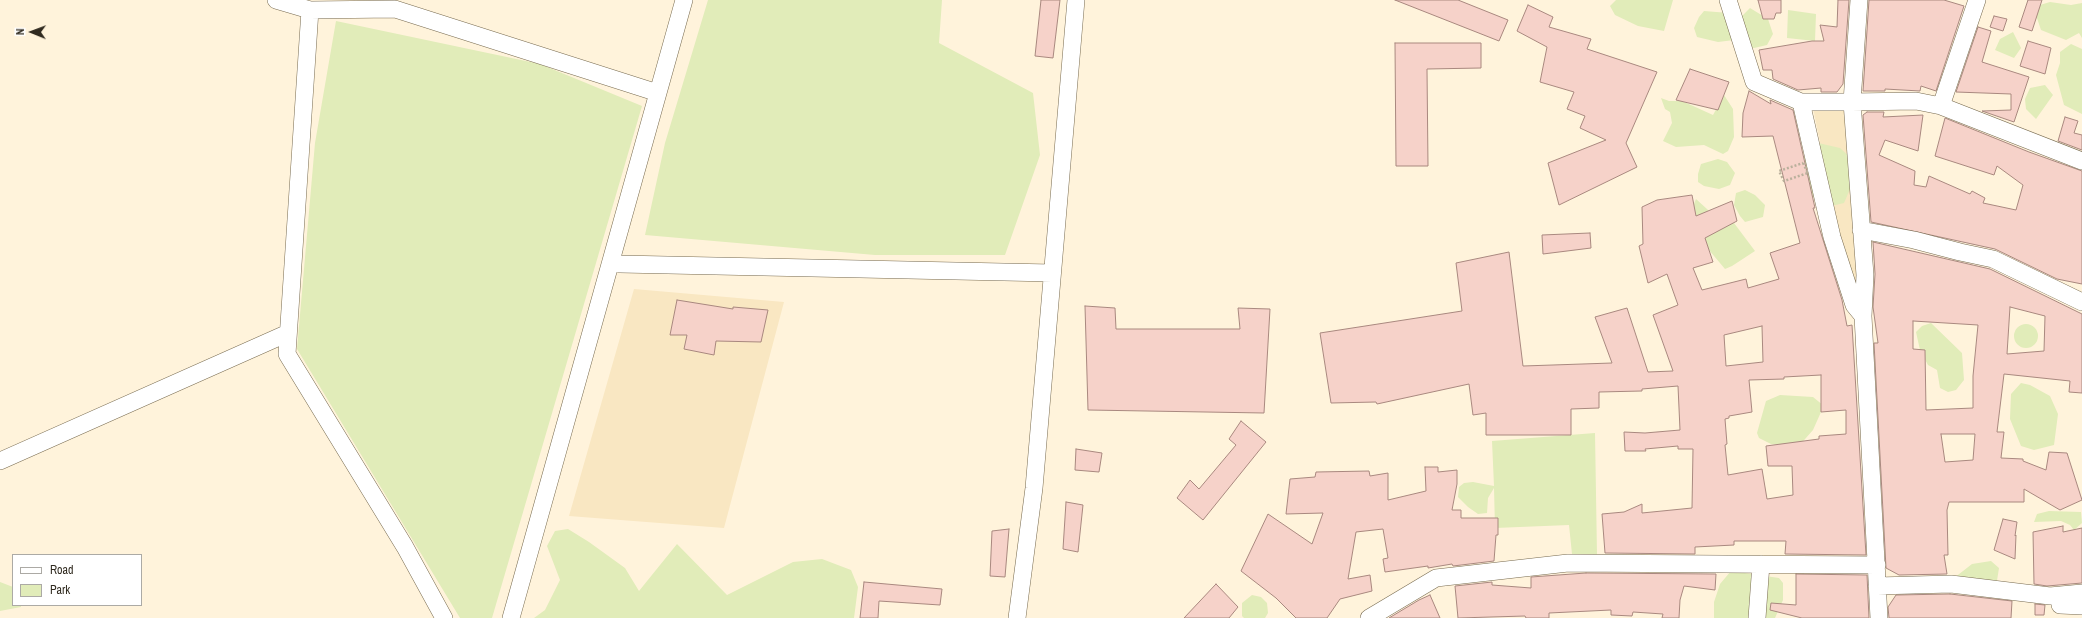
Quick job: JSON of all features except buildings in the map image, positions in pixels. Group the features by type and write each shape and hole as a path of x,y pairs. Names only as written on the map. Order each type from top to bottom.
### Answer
{"street":[{"path":"276,0 310,10 396,4 658,93"},
{"path":"511,618 684,0"},
{"path":"1018,618 1034,488 1076,0"},
{"path":"1728,0 1754,82 1801,102 1916,101 1941,106 2082,161"},
{"path":"1859,0 1852,102 1865,275 1863,316 1879,618"},
{"path":"1941,106 1976,0"},
{"path":"310,10 287,354 404,547 444,618"},
{"path":"1801,102 1832,237 1854,305 1863,316"},
{"path":"1861,230 1914,240 1993,259 2082,302"},
{"path":"620,264 1052,273"},
{"path":"0,462 288,334"},
{"path":"1369,618 1436,578 1568,563 1876,565"},
{"path":"1757,618 1761,564"},
{"path":"1877,586 1951,584 2050,596 2082,593"},
{"path":"2060,595 2060,605 2082,606"}],"path":[{"path":"1803,162 1808,173 1784,181 1779,171 1803,162"}],"shaded area":[{"path":"1812,103 1848,112 1863,295 1852,298"},
{"path":"634,289 784,302 724,528 569,516"}],"green space":[{"path":"708,0 942,0 939,43 1033,93 1040,155 1005,255 875,255 645,235 665,143"},
{"path":"1616,0 1673,0 1664,31 1638,26 1615,15 1610,6"},
{"path":"2050,2 2071,5 2082,3 2082,38 2079,33 2066,40 2041,30 2036,15 2040,5"},
{"path":"1750,8 1768,19 1773,34 1767,45 1754,48 1743,44 1740,18"},
{"path":"1788,10 1816,14 1815,41 1787,38"},
{"path":"1704,11 1729,13 1734,40 1718,42 1697,37 1694,28 1699,17"},
{"path":"336,21 540,64 642,106 492,618 460,618 297,349 315,143"},
{"path":"2013,32 2021,48 2014,58 1995,50 2000,39"},
{"path":"2071,44 2082,49 2082,114 2064,105 2056,75 2060,63 2060,52"},
{"path":"2045,85 2053,95 2036,119 2026,109 2025,99 2030,88"},
{"path":"1724,95 1733,109 1734,137 1728,151 1723,154 1704,145 1676,147 1663,141 1672,123 1670,112 1665,109 1661,98 1669,101 1682,101 1713,115"},
{"path":"1814,142 1840,148 1852,159 1857,173 1844,203 1823,208 1809,192 1804,157"},
{"path":"1718,159 1727,162 1735,173 1730,185 1719,189 1704,186 1698,182 1698,174 1701,164"},
{"path":"1745,190 1755,195 1765,205 1763,217 1745,222 1740,216 1734,205 1736,193"},
{"path":"1696,199 1718,219 1734,223 1755,251 1725,269 1709,250 1693,217"},
{"path":"1931,323 1962,353 1964,380 1956,390 1948,392 1940,388 1937,370 1928,365 1920,350 1916,332 1922,326"},
{"path":"2026,324 2035,327 2038,336 2035,345 2026,348 2017,345 2014,336 2017,327"},
{"path":"2021,383 2030,385 2050,396 2058,414 2054,445 2034,450 2021,446 2010,419 2011,394"},
{"path":"1780,395 1813,397 1829,410 1821,412 1813,430 1798,447 1771,444 1759,438 1757,433 1766,401"},
{"path":"1595,433 1597,555 1572,554 1569,525 1495,528 1494,488 1488,498 1487,513 1478,514 1458,497 1459,487 1464,483 1473,482 1494,486 1492,441"},
{"path":"2049,511 2081,512 2082,523 2074,530 2070,525 2061,521 2034,522 2037,514"},
{"path":"568,529 625,568 639,591 677,544 727,595 793,562 822,559 851,570 858,587 854,618 534,618 545,610 560,580 547,546 555,531"},
{"path":"1991,561 1999,568 1996,587 1954,578 1972,564"},
{"path":"1731,571 1779,578 1783,583 1783,600 1775,618 1714,618 1714,602 1720,584"},
{"path":"0,582 12,587 12,606 21,607 0,611"},
{"path":"1252,595 1261,597 1267,603 1268,613 1265,618 1244,618 1242,616 1242,603"}]}
